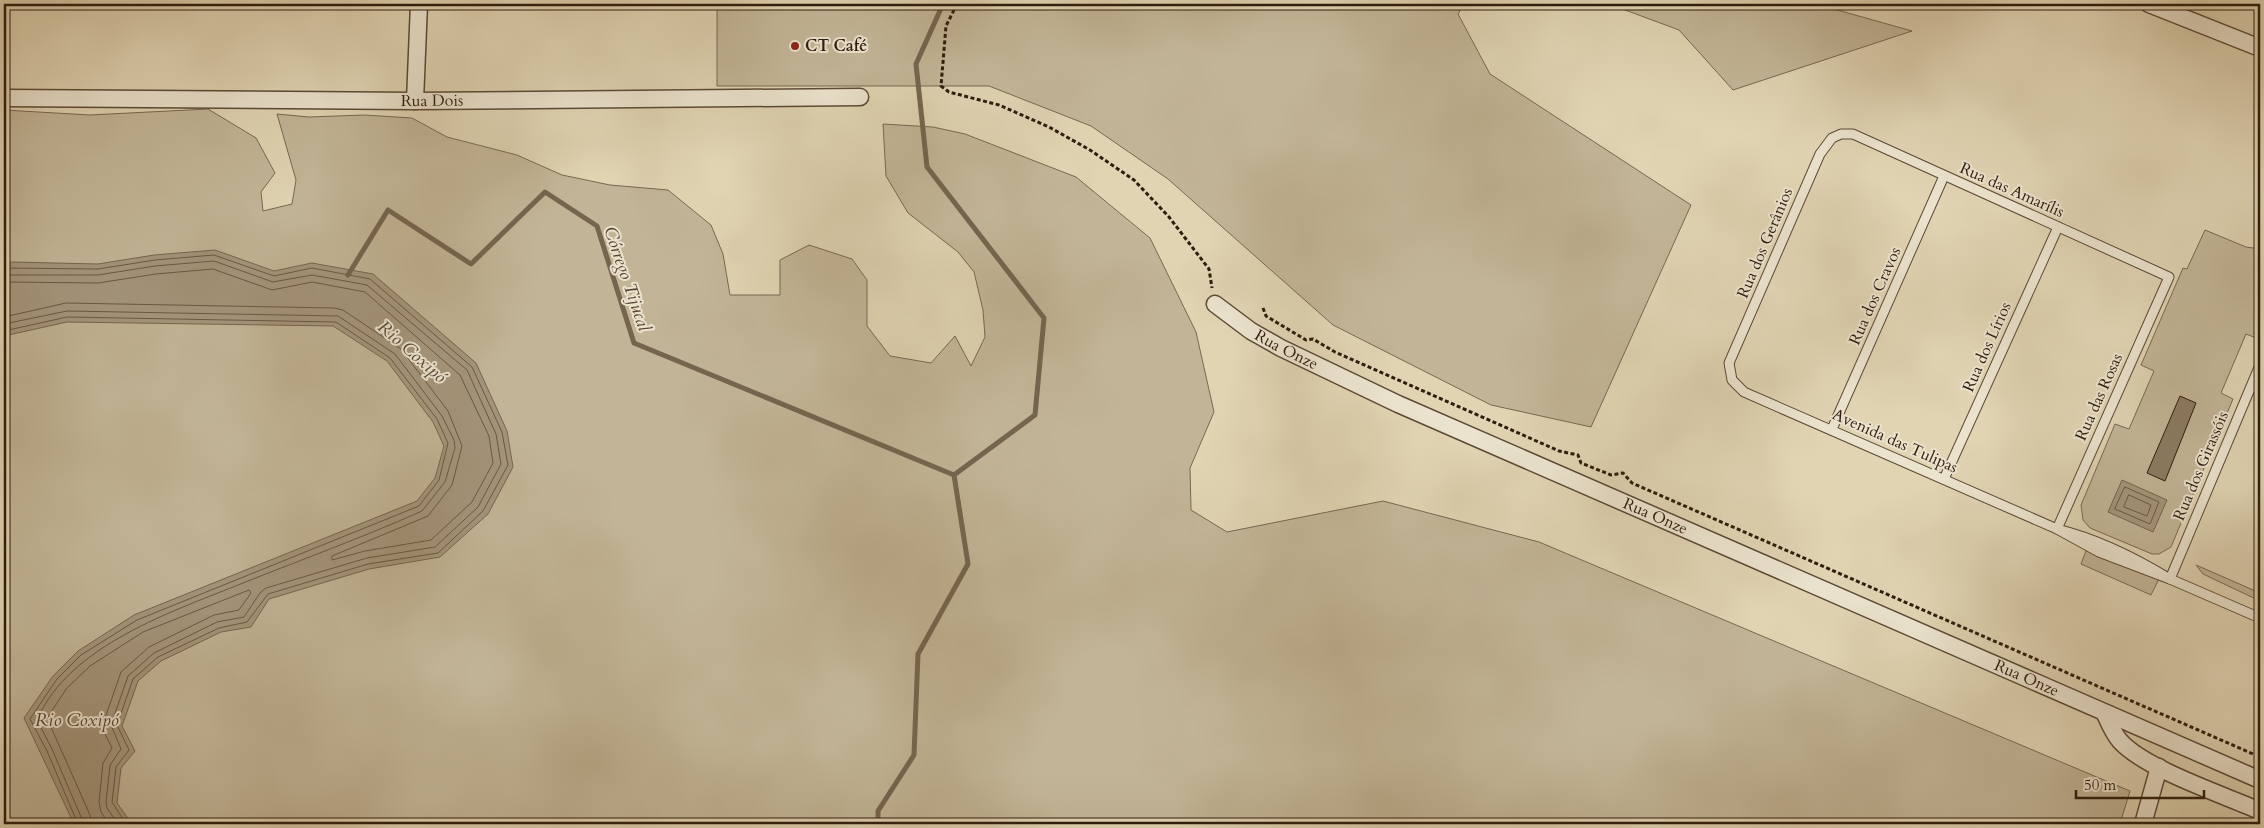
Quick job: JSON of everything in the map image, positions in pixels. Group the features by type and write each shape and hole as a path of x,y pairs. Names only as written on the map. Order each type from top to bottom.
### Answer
{"street":[{"path":"415,101 419,4"},
{"path":"2149,4 2260,48"},
{"name":"Rua Dois","path":"4,98 415,101 860,97"},
{"name":"Rua Onze","path":"1215,304 1251,331 1281,348 1398,404 2260,780"},
{"path":"2105,714 2119,740 2130,751 2159,767 2260,811"},
{"path":"2143,824 2159,767"}],"lane":[{"name":"Rua das Amarílis","path":"1841,134 1853,134 2169,277"},
{"name":"Rua dos Gerânios","path":"1729,372 1729,363 1820,154 1832,138 1841,134"},
{"name":"Rua dos Cravos","path":"1832,429 1944,176"},
{"name":"Rua dos Lírios","path":"1944,479 2058,227"},
{"name":"Rua das Rosas","path":"2057,529 2169,277"},
{"name":"Rua dos Girassóis","path":"2170,579 2260,365"},
{"name":"Avenida das Tulipas","path":"1729,372 1732,380 1744,392 2057,529 2087,536 2138,560 2170,579 2260,618"}],"path":[{"path":"957,4 946,26 942,86 949,92 999,105 1049,127 1090,150 1134,180 1169,218 1209,269 1215,304"},
{"path":"1264,308 1266,316 1306,340 1313,339 1335,352 1559,451 1578,455 1581,462 1603,472 1611,475 1623,473 1632,483 2260,758"}],"shaded area":[{"path":"872,4 1464,4 1458,14 1490,74 1691,205 1591,427 1491,405 1333,325 1168,179 1091,126 989,86 717,86 717,5 871,7"},
{"path":"1609,4 1816,4 1912,31 1733,90 1679,30"},
{"path":"208,109 256,138 275,173 261,192 263,211 292,204 296,180 277,114 309,117 364,115 412,118 447,137 517,155 562,175 610,185 668,190 711,225 723,254 730,295 780,295 780,260 809,245 852,259 867,280 867,326 890,356 931,363 955,336 971,366 985,337 983,310 974,272 958,252 908,213 886,176 883,124 933,127 965,134 1076,177 1150,238 1196,332 1214,412 1190,468 1191,510 1227,532 1383,501 1539,542 2130,791 2120,824 4,824 4,110 90,115"},
{"path":"2205,230 2246,247 2260,249 2260,335 2259,339 2246,334 2221,393 2233,399 2171,547 2159,554 2152,554 2090,528 2083,520 2081,505 2115,424 2129,429 2154,371 2141,365 2183,268 2187,269"},
{"path":"2087,548 2159,579 2151,595 2081,564"},
{"path":"2196,565 2260,593 2260,601 2203,574"}],"water":[{"name":"Rio Coxipó","path":"215,250 274,271 312,263 373,274 476,363 507,431 513,467 488,514 440,557 369,569 269,599 251,627 221,632 161,661 138,681 122,726 135,751 121,768 117,803 132,824 74,824 24,718 53,676 78,651 134,615 417,501 435,478 444,446 433,422 387,361 333,326 67,322 4,336 4,264 12,262 98,264 154,255"},
{"path":"2122,480 2167,500 2153,532 2108,512"}],"building":[{"path":"2180,396 2196,403 2165,481 2147,473"}],"waterway":[{"name":"Córrego Tijucal","path":"878,824 878,811 914,755 918,654 968,564 954,475 1035,415 1044,318 927,167 916,64 943,4"},
{"name":"Córrego Tijucal","path":"348,275 388,210 471,264 545,192 597,226 634,343 954,475"}],"place":[{"name":"CT Café","path":"795,46"}]}
